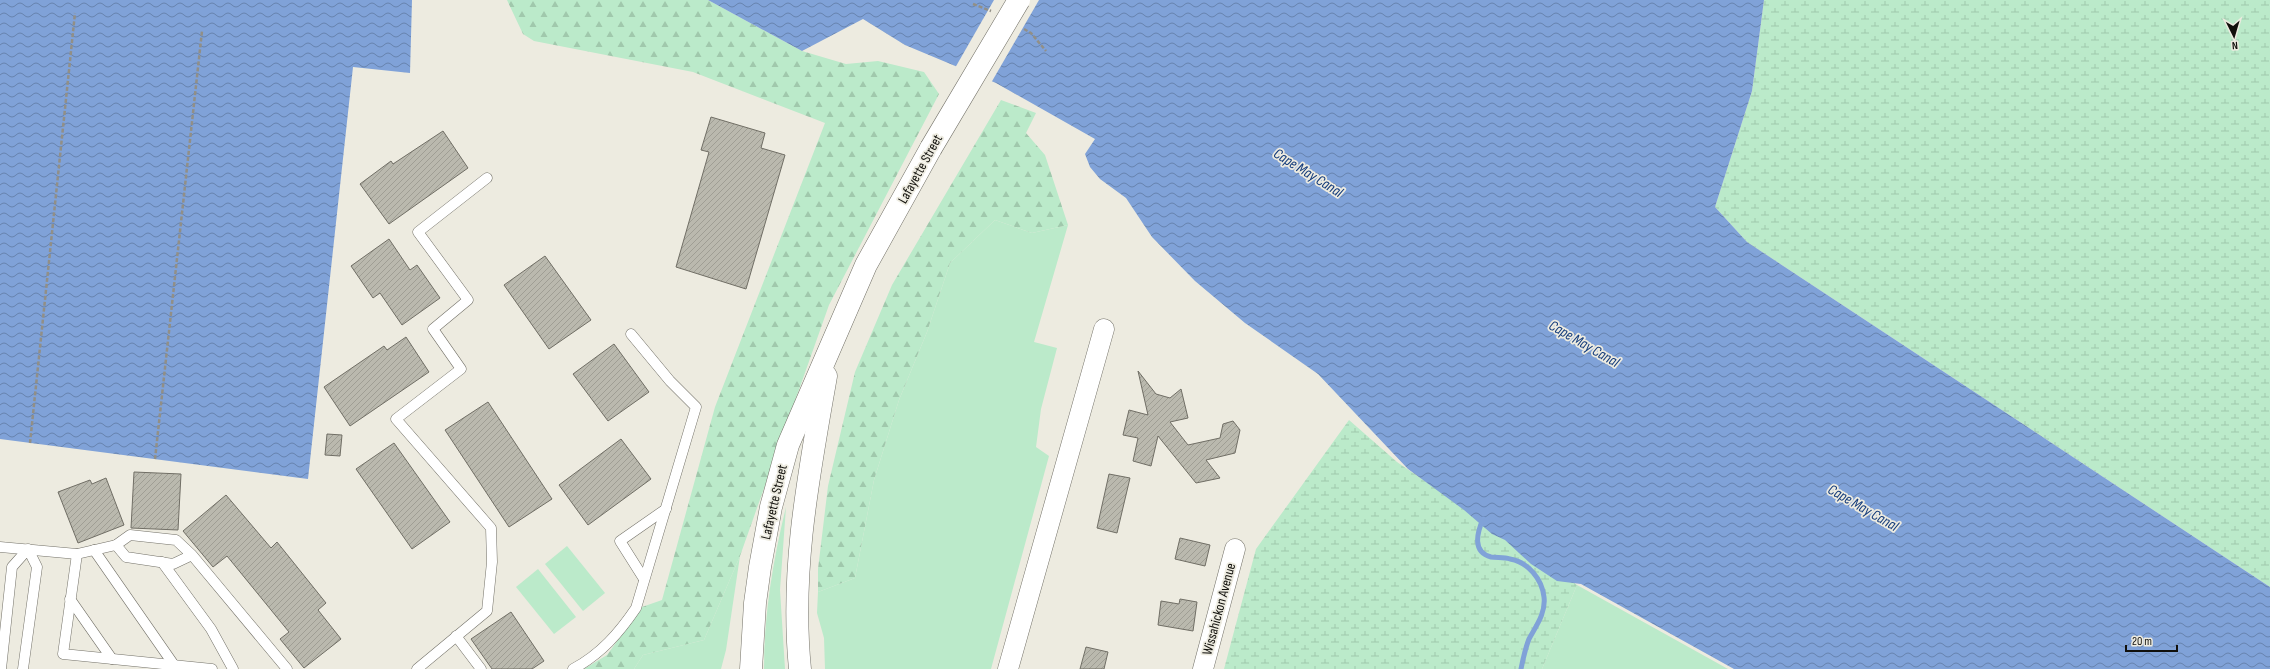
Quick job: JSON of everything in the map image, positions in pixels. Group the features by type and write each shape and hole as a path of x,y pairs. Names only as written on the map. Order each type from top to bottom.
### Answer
{"main road":[{"name":"Lafayette Street","path":"751,669 755,603 771,507 790,436 866,265 931,148 1019,0"},
{"name":"Lafayette Street","path":"800,669 796,628 800,537 805,496 832,344"}],"street":[{"path":"1008,669 1104,329"},
{"name":"Wissahickon Avenue","path":"1203,669 1235,548"}],"lane":[{"path":"417,669 487,611 492,562 491,528 396,419 461,369 433,329 468,300 418,232 487,178"},
{"path":"573,669 590,660 619,633 636,608 696,407 670,381 631,334"},
{"path":"644,579 620,541 666,509"},
{"path":"0,547 76,554 116,545 130,535 176,540 192,555 288,669"},
{"path":"116,545 126,557 173,564 192,555"},
{"path":"1,669 12,567 28,550"},
{"path":"23,669 37,567 28,550"},
{"path":"94,550 174,665"},
{"path":"76,554 63,654 212,669"},
{"path":"162,562 211,629 233,669"},
{"path":"70,599 112,659"},
{"path":"456,636 481,669"}],"path":[{"path":"30,443 75,13"},
{"path":"156,459 202,31"}],"green space":[{"path":"507,0 708,0 802,51 846,64 878,61 924,72 939,94 829,305 740,556 704,640 643,655 634,669 584,669 607,655 642,607 662,600 715,407 825,123 693,72 534,41 523,34"},
{"path":"1764,0 2270,0 2270,587 1747,242 1715,207 1752,91"},
{"path":"1001,100 1036,113 1026,133 1045,155 1068,225 1032,233 995,220 950,263 927,332 899,400 874,480 855,578 818,592 818,569 828,486 855,372 892,285"},
{"path":"995,220 1032,233 1068,225 1034,342 1057,348 1041,409 1036,447 1049,456 991,669 825,669 824,638 817,613 818,592 855,578 874,480 899,400 927,332 950,263"},
{"path":"1349,420 1397,462 1577,585 1542,669 1224,669 1256,549"},
{"path":"786,507 780,590 785,669 764,669 764,648 770,587"},
{"path":"567,546 605,593 583,611 545,564"},
{"path":"740,556 726,650 721,669 634,669 643,655 704,640"},
{"path":"538,569 576,617 554,634 516,587"},
{"path":"1577,585 1728,669 1542,669"}],"water":[{"path":"0,0 412,0 410,73 353,67 308,479 0,439"},
{"name":"Cape May Canal","path":"708,0 1764,0 1752,91 1715,207 1747,242 2270,587 2270,669 1734,669 1581,584 1557,581 1531,564 1505,540 1492,534 1464,510 1408,469 1318,374 1245,323 1195,281 1152,237 1126,198 1100,179 1090,167 1085,154 1095,139 996,83 905,45 863,19 802,51"}],"pier":[{"path":"994,0 1039,0 991,83 955,68"}],"building":[{"path":"711,117 765,133 761,148 785,155 746,289 676,267 709,152 701,150"},
{"path":"443,131 468,168 389,224 360,184 391,161 393,164"},
{"path":"389,239 410,270 417,265 440,298 402,325 380,293 373,298 351,266"},
{"path":"545,256 591,320 549,349 504,285"},
{"path":"406,337 429,372 350,426 324,387 384,346 387,350"},
{"path":"614,344 649,392 608,421 573,374"},
{"path":"1138,371 1156,394 1170,398 1181,389 1188,418 1170,422 1188,445 1220,438 1223,424 1233,421 1240,430 1235,453 1206,460 1220,478 1196,483 1158,436 1151,466 1133,461 1138,438 1123,435 1129,410 1148,415"},
{"path":"488,402 552,499 509,527 445,430"},
{"path":"327,434 342,435 340,456 325,455"},
{"path":"621,439 651,479 588,525 559,485"},
{"path":"394,443 450,522 412,549 356,469"},
{"path":"134,472 181,474 178,530 131,528"},
{"path":"1109,474 1130,478 1117,533 1097,528"},
{"path":"106,478 124,525 78,543 58,492 90,480 92,484"},
{"path":"226,495 271,548 277,542 326,603 318,610 341,639 304,668 280,639 289,632 227,556 213,567 183,531"},
{"path":"1180,538 1210,545 1205,566 1175,559"},
{"path":"1180,599 1197,602 1193,631 1158,625 1161,601 1179,604"},
{"path":"511,612 544,661 532,669 492,669 471,639"},
{"path":"1086,647 1108,652 1104,669 1080,669"}],"waterway":[{"path":"1483,519 1478,536 1481,551 1485,555 1491,557 1508,558 1523,564 1533,572 1543,590 1544,603 1542,614 1529,639 1521,669"}]}
